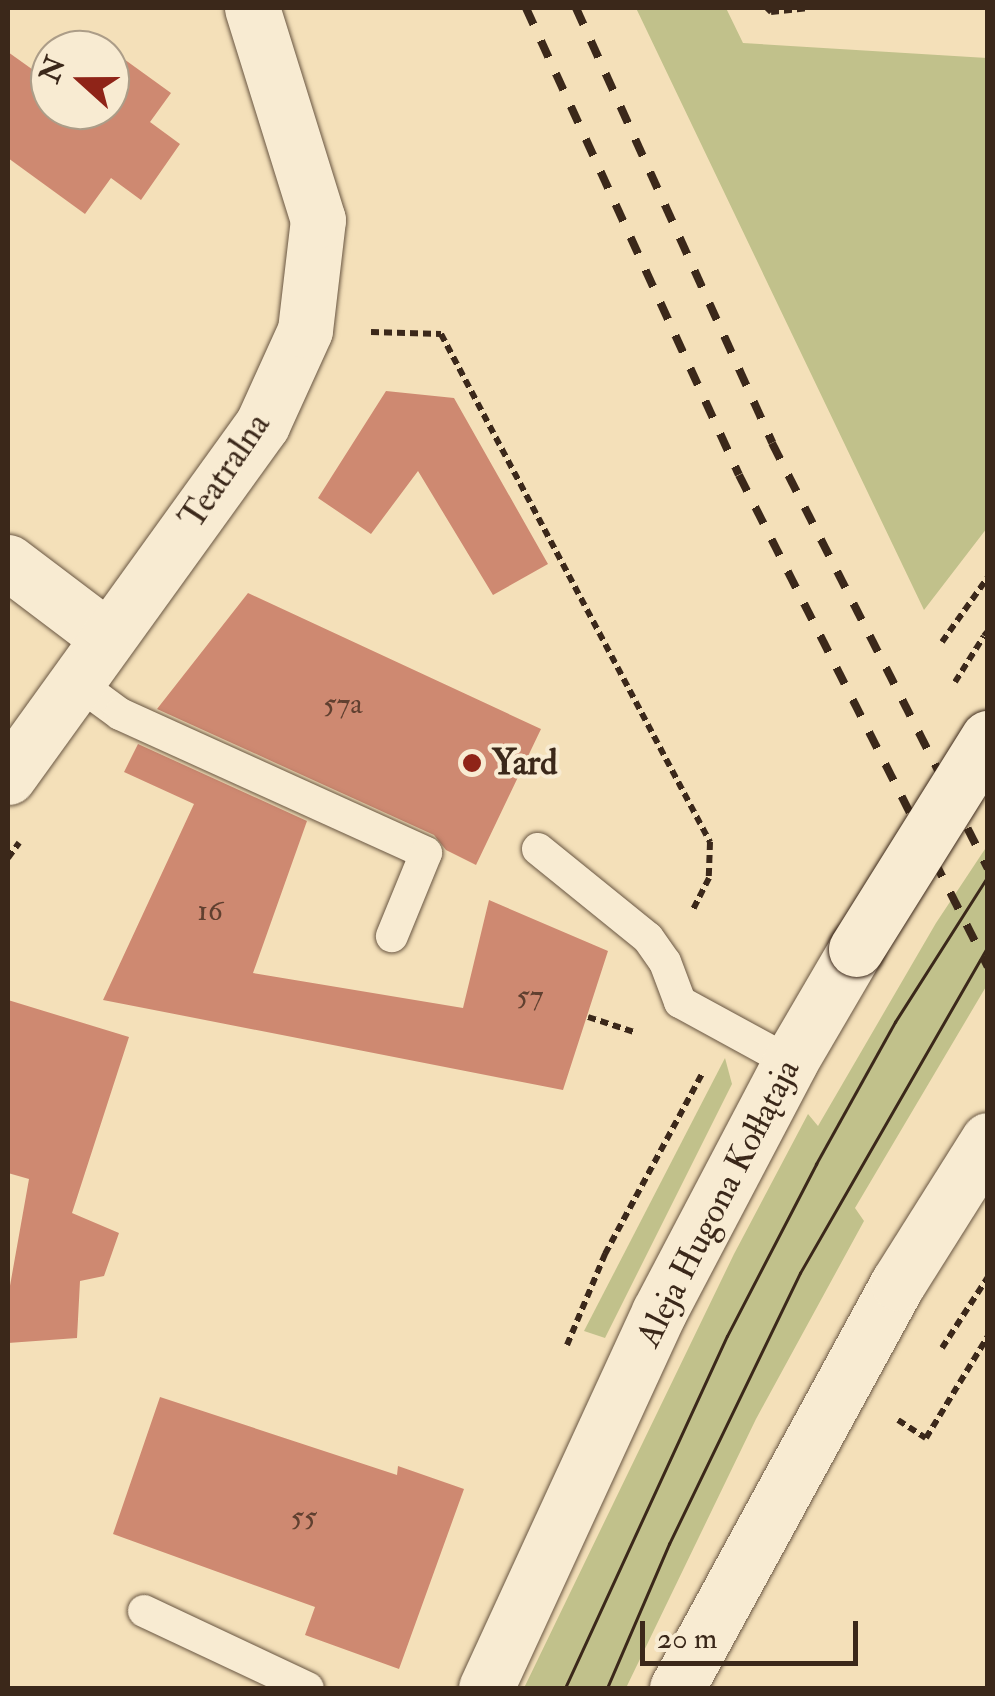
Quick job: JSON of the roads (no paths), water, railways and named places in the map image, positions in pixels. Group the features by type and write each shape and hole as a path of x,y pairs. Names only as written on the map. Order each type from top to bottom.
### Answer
{"main road":[{"name":"Teatralna","path":"8,777 106,636 262,425 305,330 318,220 252,8"},
{"path":"8,562 106,636"},
{"name":"Aleja Hugona Kołłątaja","path":"486,1688 659,1312 790,1062 988,738"},
{"path":"676,1688 898,1283 980,1151"}],"lane":[{"path":"75,681 120,714 426,853 392,936"},
{"path":"538,849 648,938 666,962 680,1002 790,1062"},
{"path":"144,1611 308,1688"}],"tram line":[{"path":"565,1688 727,1336 816,1164 895,1022 988,876"},
{"path":"607,1688 669,1544 800,1273 988,946"}],"railway":[{"path":"526,8 739,475 988,967"},
{"path":"576,8 772,443 988,868"}],"place":[{"name":"Yard","path":"472,763"}]}
